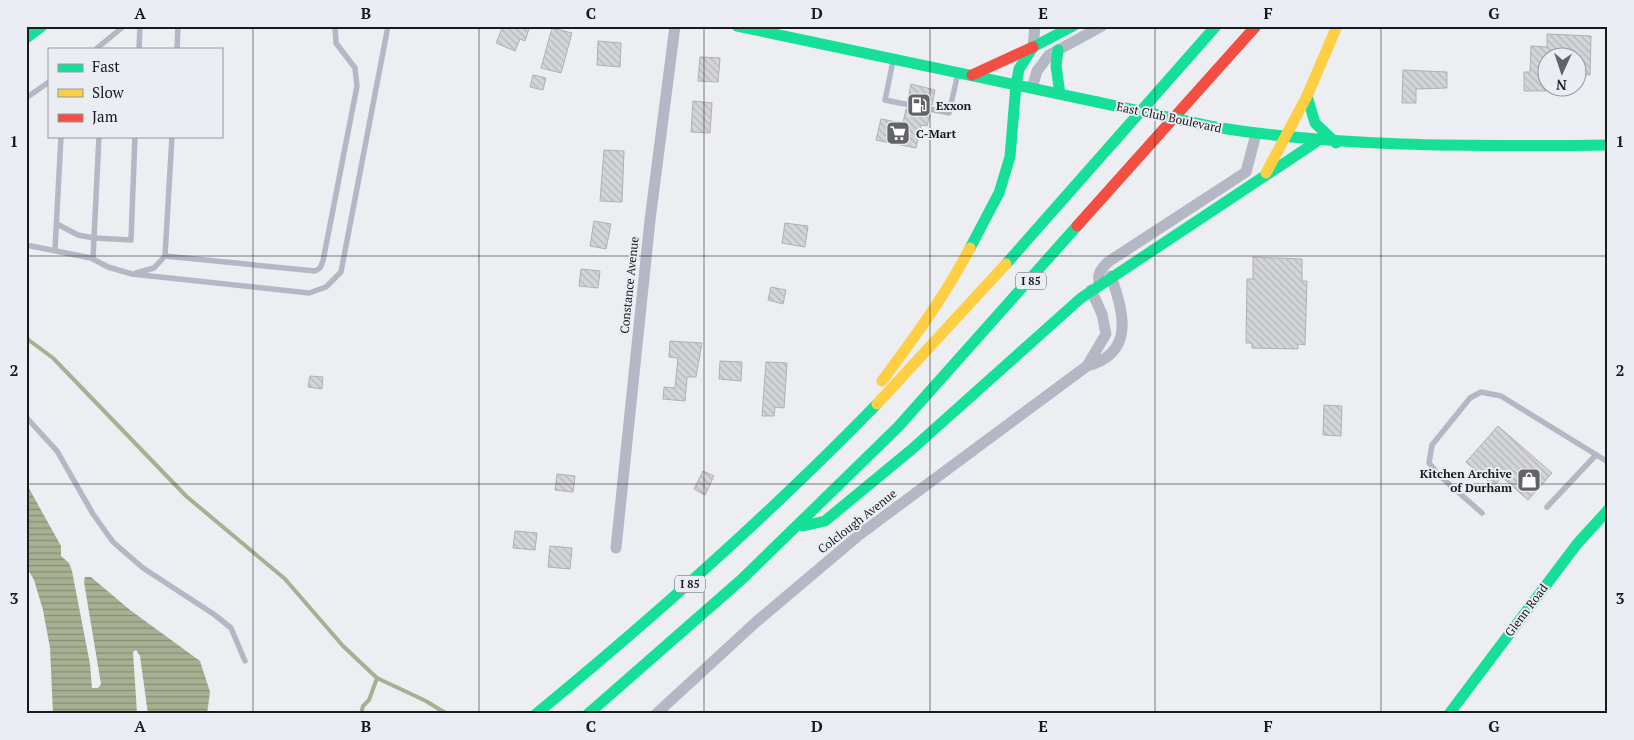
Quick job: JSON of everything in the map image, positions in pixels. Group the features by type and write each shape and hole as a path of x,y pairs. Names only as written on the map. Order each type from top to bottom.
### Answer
{"main road":[{"path":"26,38 42,26"},
{"name":"East Club Boulevard","path":"737,26 1214,127 1285,139 1336,143 1608,144"},
{"path":"972,75 1033,47 1072,26"},
{"name":"I 85","path":"536,714 675,598 787,494 836,445 919,359 1216,26"},
{"name":"I 85","path":"588,714 672,642 798,527 942,380 1256,26"},
{"path":"1264,175 1307,96 1337,26"},
{"path":"836,445 939,304 999,193 1010,157 1019,69 1033,47"},
{"path":"1058,50 1056,66 1060,94"},
{"path":"1307,96 1315,123 1336,143"},
{"path":"798,527 825,521 911,450 1096,287 1316,142"},
{"name":"Glenn Road","path":"1449,714 1530,604 1577,544 1608,510"}],"street":[{"name":"Constance Avenue","path":"616,548 650,220 675,26"},
{"path":"1033,47 1035,26"},
{"path":"1032,88 1041,62 1058,50 1102,26"},
{"path":"1096,287 1099,273 1108,262 1246,172 1256,134"},
{"name":"Colclough Avenue","path":"656,714 756,622 859,535 1087,366 1107,359 1117,346 1122,334 1120,307 1111,276"},
{"name":"Colclough Avenue","path":"1087,366 1106,334 1096,287"}],"lane":[{"path":"104,45 124,26"},
{"path":"139,48 140,26"},
{"path":"177,48 178,26"},
{"path":"165,256 309,272 320,268 357,86 355,68 336,43 335,26"},
{"path":"26,245 93,259 132,274 309,293 326,287 341,272 386,26"},
{"path":"894,59 885,100 894,102 949,113 958,72"},
{"path":"26,98 48,83"},
{"path":"55,250 61,138"},
{"path":"93,259 99,138"},
{"path":"57,224 78,234 94,238 131,240 135,138"},
{"path":"132,274 154,268 165,256 172,138"},
{"path":"1482,513 1442,478 1429,463 1432,445 1470,398 1481,392 1501,396 1608,462"},
{"path":"26,417 57,451 93,514 113,542 143,568 215,615 231,628 245,661"},
{"path":"1547,507 1596,455"}],"shaded area":[{"path":"26,483 61,546 61,556 69,563 72,571 90,664 92,688 98,688 101,684 84,582 85,577 91,577 130,610 200,661 210,692 207,714 148,714 140,656 136,650 133,652 137,713 53,714 50,648 43,610 34,580 26,566"}],"building":[{"path":"503,26 530,26 525,41 520,39 515,51 496,43"},
{"path":"552,28 572,33 561,73 541,68"},
{"path":"1547,34 1591,36 1590,75 1586,75 1586,48 1536,48 1536,91 1524,91 1524,72 1530,72 1531,46 1547,47"},
{"path":"598,41 621,43 620,67 597,65"},
{"path":"700,57 720,58 718,82 698,81"},
{"path":"1403,70 1447,72 1447,88 1416,89 1416,103 1402,103"},
{"path":"533,75 546,78 543,90 530,87"},
{"path":"911,84 935,90 932,105 908,100"},
{"path":"693,101 712,103 710,133 691,132"},
{"name":"C-Mart","path":"906,109 930,114 927,126 921,125 916,148 876,140 881,119 903,123"},
{"path":"604,150 624,151 622,202 600,201"},
{"path":"594,221 611,224 606,249 590,246"},
{"path":"785,223 808,226 805,247 782,243"},
{"path":"1253,257 1302,259 1302,281 1307,281 1305,345 1298,344 1298,349 1252,348 1252,343 1246,343 1247,279 1253,279"},
{"path":"581,269 600,271 598,288 579,286"},
{"path":"771,287 786,290 783,304 768,300"},
{"path":"670,341 702,343 696,377 687,377 685,401 663,399 664,387 675,388 678,358 669,357"},
{"path":"720,361 742,362 741,381 719,379"},
{"path":"766,362 787,363 784,408 775,407 774,416 762,416"},
{"path":"310,376 323,377 322,389 308,387"},
{"path":"1324,405 1342,406 1341,436 1323,435"},
{"path":"1498,426 1552,473 1528,500 1502,477 1494,486 1466,462"},
{"path":"703,471 714,476 705,495 694,489"},
{"path":"557,474 575,476 573,492 555,490"},
{"path":"515,531 537,533 535,550 513,548"},
{"path":"550,546 572,548 570,569 548,567"}],"waterway":[{"path":"26,338 53,358 186,496 285,579 343,646 377,678 426,701 447,714"},
{"path":"361,714 363,706 369,700 377,678"}],"traffic: fast":[{"path":"26,38 42,26"},
{"path":"737,26 1097,102"},
{"path":"1033,47 1073,26"},
{"path":"1006,264 1216,26"},
{"path":"1016,85 1019,69 1033,47"},
{"path":"1058,50 1056,66 1060,94"},
{"path":"970,248 999,193 1010,157 1016,85"},
{"path":"1307,96 1315,123 1336,143"},
{"path":"1097,102 1214,127"},
{"path":"1214,127 1263,134 1361,142 1460,145 1608,145"},
{"path":"803,526 825,521 911,450 1081,298 1316,142"},
{"path":"588,714 741,580 898,427 1077,226"},
{"path":"536,714 711,564 877,404"},
{"path":"1449,714 1577,544 1608,510"}],"traffic: slow":[{"path":"1266,173 1307,96 1337,26"},
{"path":"882,381 940,300 970,248"},
{"path":"877,404 1006,264"}],"traffic: jam":[{"path":"1077,226 1256,26"},
{"path":"972,75 1033,47"}],"place":[{"name":"Exxon","path":"919,105"},
{"name":"C-Mart","path":"898,133"},
{"name":"Kitchen Archive of Durham","path":"1529,480"}]}
